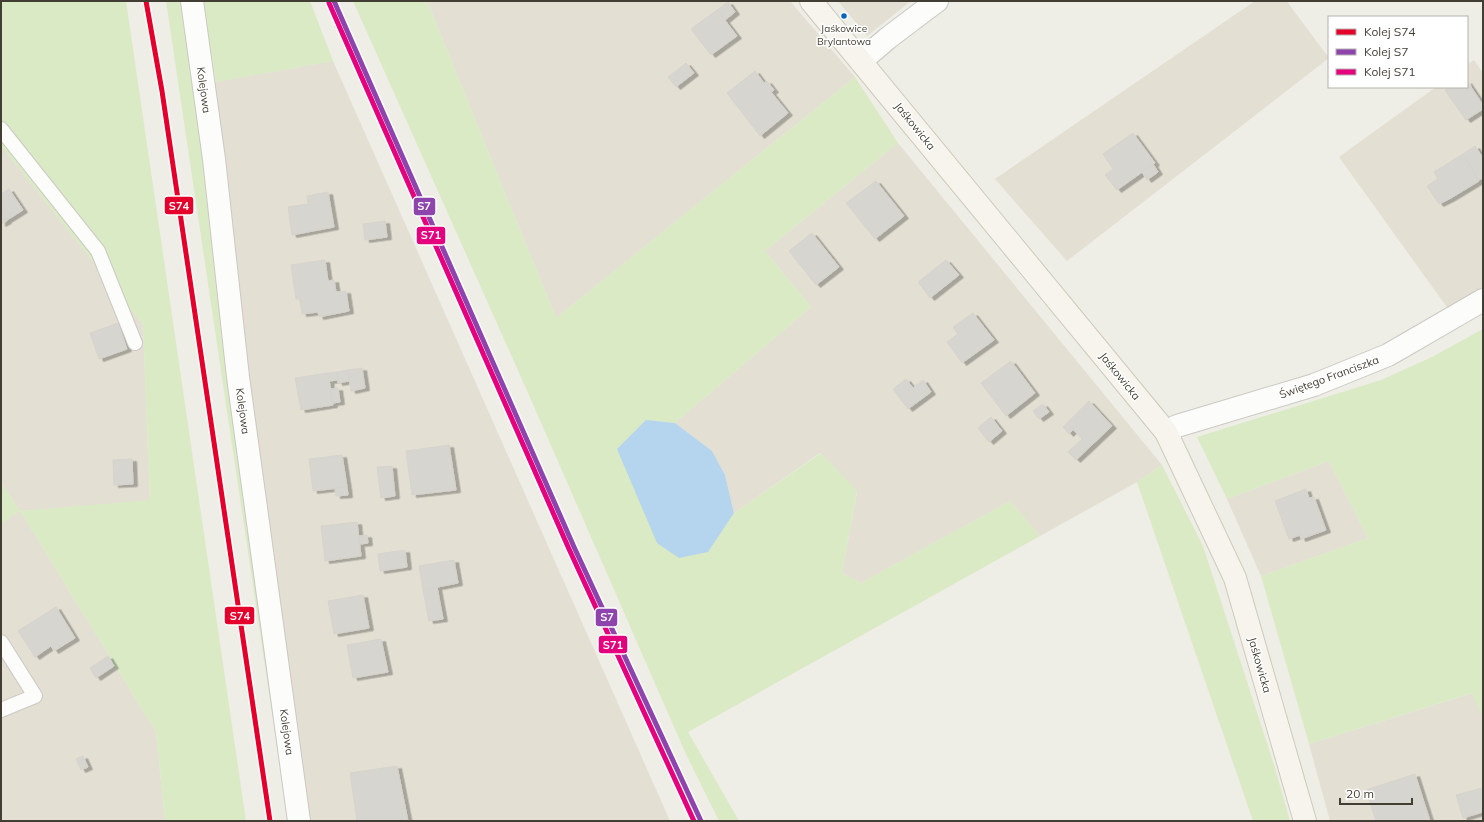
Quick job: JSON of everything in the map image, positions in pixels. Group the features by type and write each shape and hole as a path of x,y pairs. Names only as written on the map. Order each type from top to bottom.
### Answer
{"street":[{"name":"Kolejowa","path":"192,1 214,159 238,377 299,821"},
{"name":"Jaśkowicka","path":"811,1 1166,432 1234,578 1305,821"},
{"path":"861,61 888,38 937,1"},
{"name":"Świętego Franciszka","path":"1166,432 1177,426 1314,385 1388,355 1483,300"}],"lane":[{"path":"1,129 98,251 135,343"},
{"path":"1,642 35,696 1,710"}],"shaded area":[{"path":"427,1 790,1 855,77 556,318"},
{"path":"838,1 911,1 867,36"},
{"path":"1255,1 1290,1 1288,3 1328,57 1328,59 1067,261 995,179"},
{"path":"1474,60 1483,73 1483,290 1449,310 1339,157 1435,88 1468,88 1468,64"},
{"path":"333,61 670,821 300,821 203,84"},
{"path":"898,143 1162,465 1137,482 1040,536 1010,501 861,583 842,573 857,492 820,453 734,513 725,475 712,451 675,423 811,307 765,251"},
{"path":"1,146 143,325 150,501 20,511 1,483"},
{"path":"1329,461 1368,538 1261,576 1227,499"},
{"path":"20,511 156,732 165,821 1,821 1,523"},
{"path":"1473,693 1483,717 1483,821 1330,821 1309,744"}],"green space":[{"path":"1,1 126,1 246,821 165,821 156,732 20,511 150,500 143,325 1,146"},
{"path":"166,1 184,1 288,821"},
{"path":"203,1 310,1 333,61 216,82"},
{"path":"353,1 427,1 556,318 855,77 898,143 765,251 811,307 675,423 646,420 708,552 734,513 821,453 857,491 842,573 861,583 1010,501 1040,536 688,732 739,821 719,821 685,752 525,386"},
{"path":"1483,329 1483,717 1472,693 1309,744 1261,576 1368,538 1329,461 1227,499 1197,437 1381,380 1432,357"},
{"path":"1162,465 1203,546 1274,765 1290,821 1253,821 1137,482"},
{"path":"1,483 20,511 1,523"}],"water":[{"path":"646,420 675,423 712,451 725,475 734,513 708,552 679,558 657,543 617,449"}],"building":[{"path":"728,2 735,12 724,21 717,10"},
{"path":"717,10 737,36 711,55 691,29"},
{"path":"686,63 694,73 676,87 668,77"},
{"path":"755,71 764,83 767,81 774,90 771,92 788,113 760,136 727,93"},
{"path":"1468,82 1483,105 1483,109 1466,120 1445,90 1448,88 1468,88"},
{"path":"1133,133 1155,163 1117,190 1105,175 1113,169 1103,154"},
{"path":"1475,146 1483,158 1483,178 1479,180 1463,154"},
{"path":"1463,154 1479,181 1439,204 1427,186 1438,179 1434,172"},
{"path":"1153,164 1158,172 1147,180 1142,172"},
{"path":"876,181 904,216 875,239 846,203"},
{"path":"9,189 23,210 7,220 1,212 1,194"},
{"path":"328,192 334,227 292,235 288,207 308,204 307,196"},
{"path":"1,212 7,221 1,224"},
{"path":"385,221 387,237 365,240 363,224"},
{"path":"812,233 839,267 816,285 789,251"},
{"path":"325,260 328,281 334,280 336,292 346,291 349,311 319,317 318,312 302,314 300,299 296,299 291,265"},
{"path":"946,260 959,275 930,298 918,282"},
{"path":"973,313 994,340 962,363 947,342 958,334 953,327"},
{"path":"118,323 127,349 99,359 90,333"},
{"path":"1011,361 1035,393 1006,416 981,383"},
{"path":"362,368 365,388 351,391 348,370"},
{"path":"348,370 349,381 338,383 337,372"},
{"path":"337,372 338,380 329,381 328,373"},
{"path":"328,373 333,405 301,410 295,378"},
{"path":"906,379 913,388 923,380 931,392 908,409 893,389"},
{"path":"338,388 340,402 333,403 330,389"},
{"path":"1089,401 1112,426 1076,460 1068,452 1082,439 1067,423"},
{"path":"1043,404 1049,412 1039,419 1033,411"},
{"path":"991,417 1002,431 989,442 978,428"},
{"path":"1067,423 1074,429 1069,434 1063,427"},
{"path":"449,445 456,490 412,495 406,451"},
{"path":"342,455 347,487 313,491 309,459"},
{"path":"132,459 133,484 114,485 113,460"},
{"path":"392,466 395,496 381,498 377,467"},
{"path":"347,487 348,495 336,496 335,488"},
{"path":"1306,489 1309,498 1314,497 1326,530 1301,539 1300,535 1289,539 1275,501"},
{"path":"357,522 361,556 325,561 321,526"},
{"path":"367,535 368,543 360,544 359,536"},
{"path":"405,550 407,567 380,571 378,554"},
{"path":"454,560 458,583 423,590 419,566"},
{"path":"437,587 443,619 429,621 423,590"},
{"path":"363,595 369,628 334,634 328,601"},
{"path":"56,607 75,638 54,651 51,646 35,657 18,631"},
{"path":"381,639 388,672 353,678 347,645"},
{"path":"108,656 114,666 96,678 90,668"},
{"path":"83,756 88,767 81,770 76,759"},
{"path":"397,766 408,821 357,821 350,773"},
{"path":"1415,774 1430,821 1376,821 1366,790"},
{"path":"1482,788 1483,812 1463,818 1456,795"}],"rail line":[{"name":"S74","path":"146,1 162,91 270,821"},
{"name":"S7","path":"334,1 574,547 701,821"},
{"name":"S71","path":"329,3 569,549 694,821"}],"place":[{"name":"Jaśkowice Brylantowa","path":"844,16"}]}
